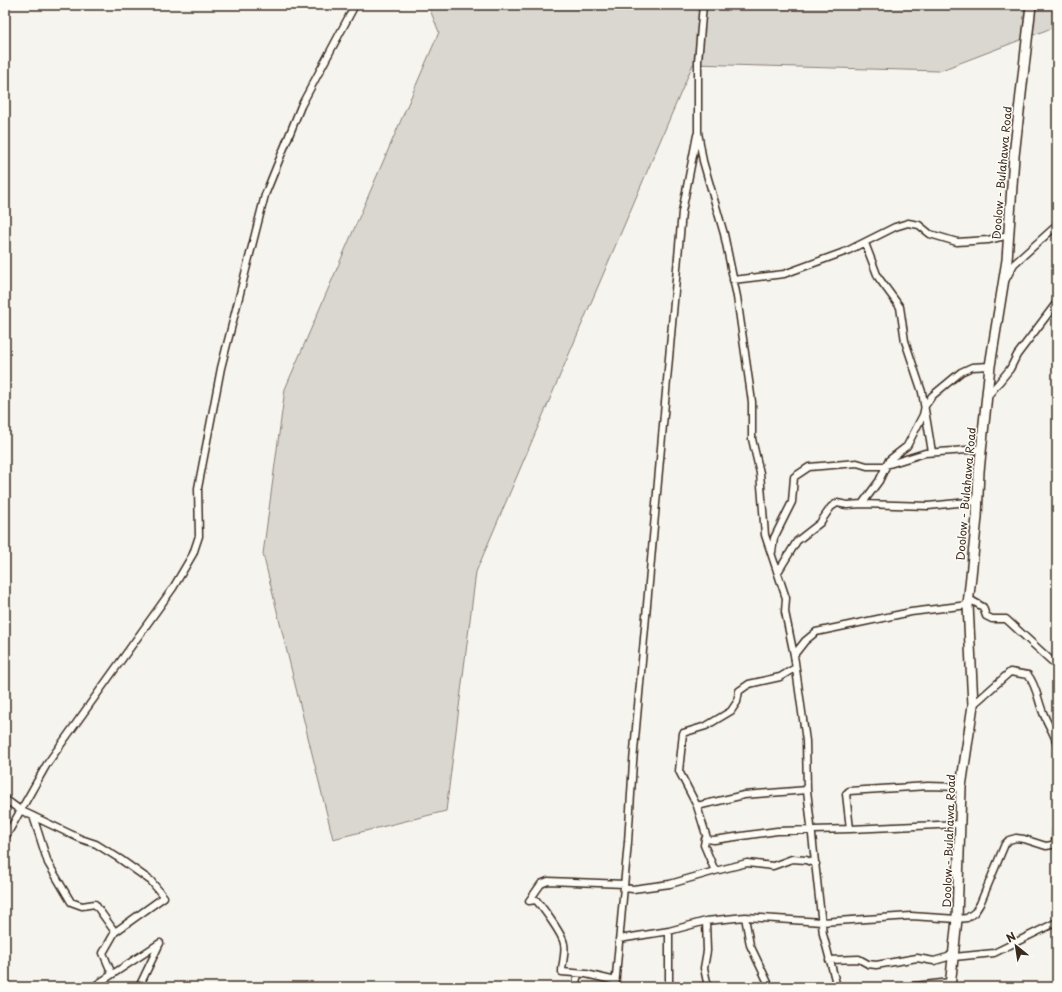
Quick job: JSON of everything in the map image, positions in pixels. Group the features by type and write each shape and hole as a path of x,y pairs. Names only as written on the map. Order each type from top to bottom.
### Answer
{"main road":[{"name":"Doolow - Bulahawa Road","path":"950,985 957,919 961,787 973,705 969,602 981,449 990,366 1007,260 1014,156 1031,5"}],"street":[{"path":"5,838 47,764 173,588 193,554 199,536 198,488 221,368 265,196 301,106 355,5"},
{"path":"703,5 698,61 698,132 703,162 724,234 733,280 752,402 752,439 760,473 765,535 786,598 785,612 794,655 806,741 807,790 816,864 822,934 837,987"},
{"path":"698,132 682,212 633,762 624,886 615,984 578,974 562,972 564,944 560,932 552,924 536,900 529,901 541,884 548,881 624,886 633,889 670,884 747,863 773,866 792,859 806,860 816,864"},
{"path":"733,280 784,274 865,243 895,226 908,222 919,225 930,234 957,242 988,240 1009,235"},
{"path":"1002,286 1014,264 1055,227 1057,223"},
{"path":"865,243 878,277 900,307 905,341 914,362 925,406 932,452"},
{"path":"986,398 1010,369 1017,355 1057,302"},
{"path":"862,504 878,481 886,465 907,446 923,415 925,406 932,396 961,372 972,367 990,366"},
{"path":"772,555 774,538 792,502 794,477 802,470 821,465 857,463 868,466 886,465 932,452 981,449"},
{"path":"778,572 797,541 820,523 831,507 837,503 847,506 862,504 928,506 978,501"},
{"path":"794,655 805,641 816,632 911,612 969,602 983,607 986,616 992,619 1006,618 1057,666"},
{"path":"715,872 704,845 705,839 707,838 697,806 679,771 683,733 706,726 731,711 737,702 739,691 749,684 780,677 795,668"},
{"path":"973,705 1010,672 1028,674 1032,680 1044,715 1053,730 1057,744"},
{"path":"850,829 846,794 848,791 928,786 961,787"},
{"path":"697,806 744,795 807,790"},
{"path":"5,799 20,810 81,839 96,844 120,858 151,881 164,897 116,932 103,953 112,974"},
{"path":"33,816 48,863 71,902 82,906 95,904 116,932"},
{"path":"619,939 669,931 706,921 745,917 822,922 911,916 957,919 967,918 975,912 1005,844 1016,838 1046,846 1052,845 1055,842 1057,822"},
{"path":"707,838 714,840 758,833 812,829 850,829 960,824"},
{"path":"745,917 750,945 770,987"},
{"path":"706,921 707,951 704,968 708,987"},
{"path":"829,960 859,959 868,964 876,965 917,958 934,961 954,955 994,953 1057,922"},
{"path":"669,931 669,987"},
{"path":"94,987 160,942 139,987"},
{"path":"575,987 578,974"},
{"path":"905,987 950,985"}],"shaded area":[{"path":"428,5 1057,5 1057,26 939,71 693,64 476,572 446,811 333,839 263,554 285,389 439,32"}]}
